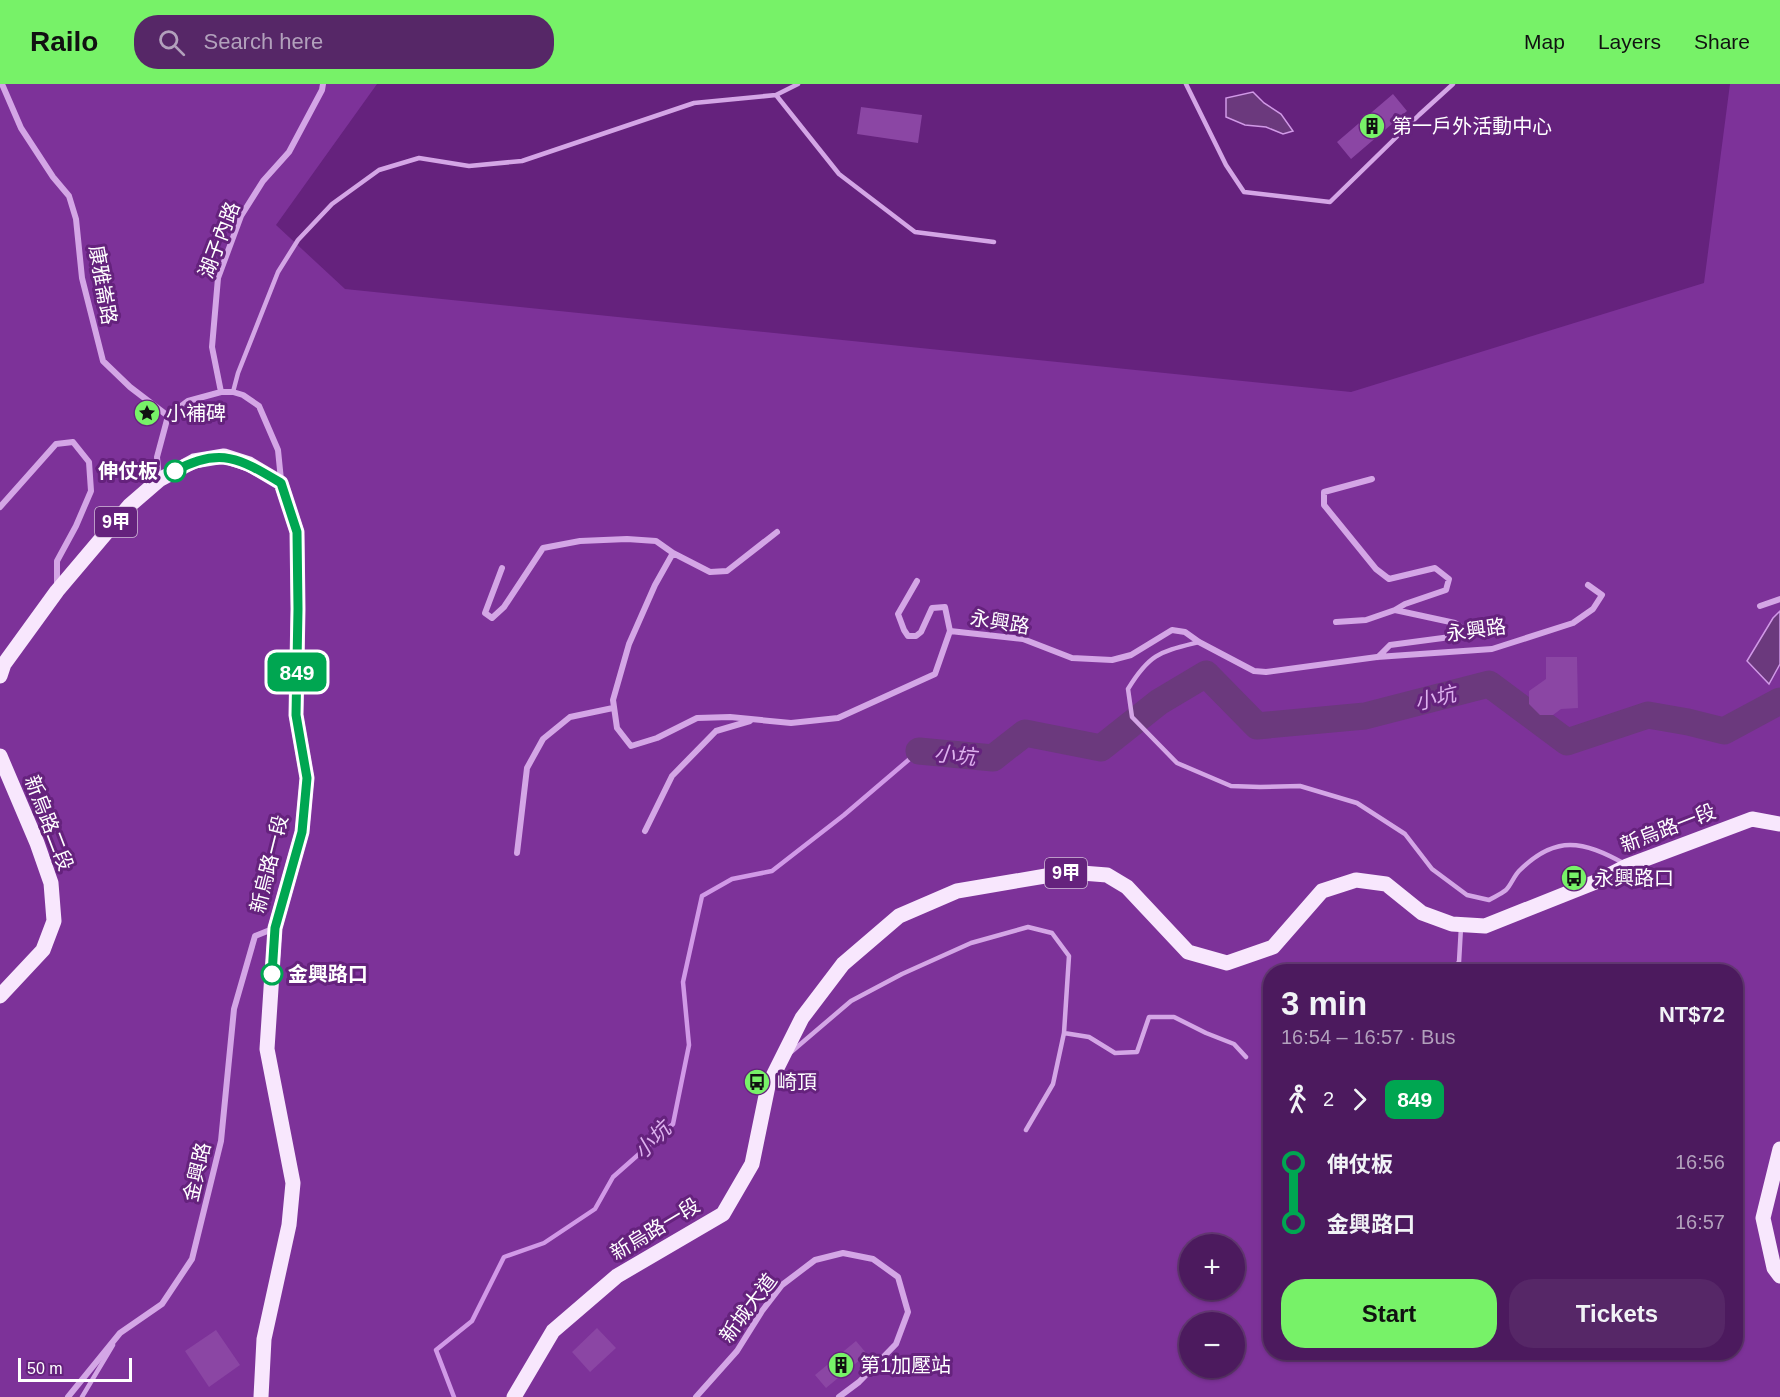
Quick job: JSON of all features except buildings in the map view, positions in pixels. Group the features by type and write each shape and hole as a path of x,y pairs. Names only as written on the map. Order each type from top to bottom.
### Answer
{"main road":[{"name":"9甲","path":"0,676 4,664 57,591 129,506 159,480 194,460 224,456 249,464 281,483"},
{"name":"新烏路一段","path":"261,1397 264,1339 289,1225 293,1183 267,1048 275,928 302,832 307,778 296,715 297,532 281,483"},
{"name":"新烏路二段","path":"0,756 37,843 51,883 54,921 43,950 0,996"},
{"name":"新烏路一段","path":"514,1397 553,1331 617,1276 723,1214 752,1164 768,1086 802,1018 843,964 899,916 957,891 1069,872 1107,875 1127,887 1188,952 1227,963 1273,947 1322,891 1356,880 1386,884 1422,913 1452,924 1485,926 1627,866 1752,819 1780,824"},
{"path":"1780,1149 1763,1218 1774,1268 1780,1276"}],"street":[{"name":"康雅崙路","path":"2,84 21,128 53,177 69,196 76,219 82,278 103,361 129,387 168,416"},
{"name":"湖子內路","path":"221,392 212,347 218,278 241,216 263,181 289,152 323,84"},
{"path":"159,480 158,457 168,416 188,401 221,392 233,392 243,394 259,406 278,450 281,483"},
{"path":"0,507 56,444 73,442 89,462 91,491 57,561 57,591"},
{"path":"1336,622 1366,620 1395,610 1405,604 1446,590 1449,579 1435,568 1389,579 1376,569 1324,505 1324,492 1372,479"},
{"path":"502,568 485,613 492,618 504,607 543,548 580,541 627,539 656,541 673,553 710,572 727,571 777,532"},
{"path":"517,853 527,768 543,740 570,717 613,708 613,700 629,644 655,585 673,553"},
{"path":"917,581 898,614 904,630 908,636 916,636 921,632 932,608 945,607 950,631"},
{"name":"永興路","path":"613,708 617,728 631,746 657,738 697,718 730,717 791,723 838,718 902,691 935,674 950,631 1023,639 1072,658 1112,660 1131,655 1172,630 1185,632 1199,642 1254,671 1266,672 1377,657 1492,649 1573,623 1593,609 1602,595 1588,585"},
{"path":"1760,606 1780,598"},
{"path":"1377,657 1390,645 1458,636 1462,628 1455,622 1395,610"},
{"path":"645,831 672,776 716,731 754,720"},
{"name":"金興路","path":"120,1333 162,1304 192,1259 222,1141 234,1009 255,936 275,928"},
{"name":"新城大道","path":"696,1397 737,1351 762,1311 782,1285 815,1260 843,1254 873,1259 898,1277 908,1312 896,1344 860,1382 839,1397"},
{"path":"68,1397 120,1333"}],"lane":[{"path":"233,392 238,373 278,272 298,240 332,204 379,170 419,159 469,166 522,161 694,103 776,95 798,84"},
{"path":"1186,84 1226,165 1244,192 1330,202 1453,84"},
{"path":"776,95 839,174 915,232 994,242"},
{"path":"1199,642 1161,652 1140,669 1128,689 1132,717 1177,763 1231,786 1300,786 1358,803 1405,834 1432,869 1467,895 1489,900 1506,890 1518,872 1546,849 1576,844 1603,852 1627,866"},
{"path":"1457,964 1461,925"},
{"path":"783,1058 796,1050 851,1001 970,943 1028,927 1052,933 1069,956 1064,1033 1053,1084 1026,1130"},
{"path":"1064,1033 1089,1037 1115,1053 1137,1052 1149,1017 1174,1017 1234,1044 1246,1057"},
{"name":"金興路","path":"82,1397 120,1333"}],"shaded area":[{"path":"0,84 377,84 276,225 345,289 1351,392 1704,283 1730,84 1780,84 1780,1397 0,1397"},
{"path":"1253,92 1264,103 1281,114 1293,131 1283,134 1266,127 1245,125 1226,117 1226,98"},
{"path":"1780,611 1780,664 1769,684 1747,661 1773,618"}],"waterway":[{"name":"小坑","path":"919,751 993,758 1025,733 1101,748 1159,702 1206,674 1257,726 1365,716 1489,684 1567,742 1648,715 1724,731 1780,701"},
{"name":"小坑","path":"454,1397 436,1350 472,1321 504,1257 544,1243 595,1209 613,1177 673,1124 689,1045 683,982 702,896 732,879 772,871 844,815 919,751"}],"bus line":[{"name":"849","path":"175,471 194,460 224,456 249,464 281,483 297,532 296,715 307,778 302,832 275,928 272,974"}],"place":[{"name":"第一戶外活動中心","path":"1372,126"},
{"name":"小補碑","path":"147,413"},
{"name":"伸仗板","path":"175,471"},
{"name":"永興路口","path":"1574,878"},
{"name":"金興路口","path":"272,974"},
{"name":"崎頂","path":"757,1082"},
{"name":"第1加壓站","path":"841,1365"}]}
